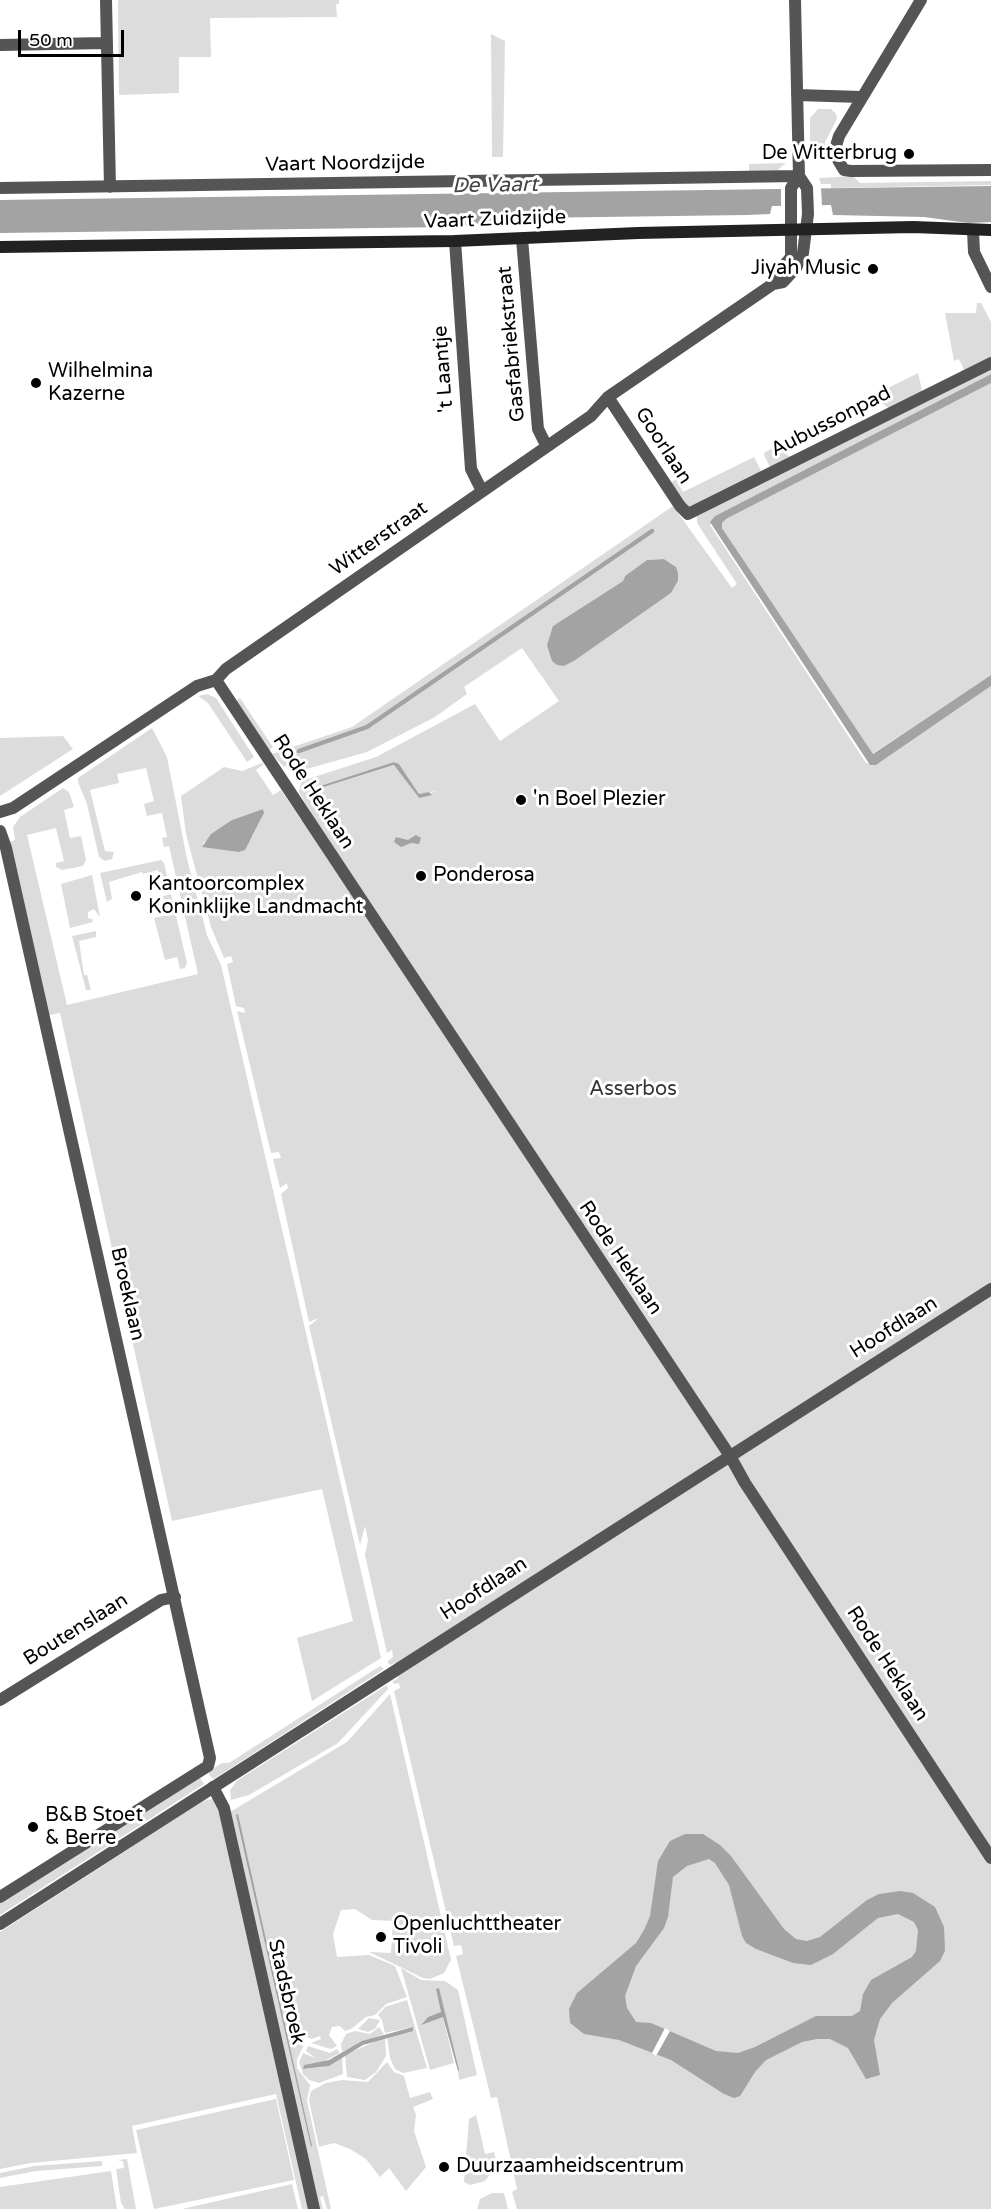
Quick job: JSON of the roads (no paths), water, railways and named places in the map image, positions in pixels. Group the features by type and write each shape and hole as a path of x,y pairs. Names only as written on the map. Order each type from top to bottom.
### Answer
{"main road":[{"name":"Vaart Zuidzijde","path":"0,247 455,242 638,233 913,227 991,230"}],"street":[{"path":"106,0 110,187"},
{"path":"795,0 799,176"},
{"path":"921,0 861,97 836,146 838,160 844,170 991,170"},
{"path":"0,45 106,43"},
{"path":"797,95 861,97"},
{"name":"Vaart Noordzijde","path":"0,188 799,176"},
{"name":"Witterstraat","path":"0,812 13,808 197,686 216,680 226,669 546,445 591,416 608,398 774,284 783,282 796,268 803,253 808,206 807,188 799,176 791,188 791,257 776,275 774,284"},
{"path":"973,231 974,252 991,287"},
{"name":"Gasfabriekstraat","path":"522,239 538,429 546,445"},
{"name":"'t Laantje","path":"455,242 471,469 482,491"},
{"name":"Aubussonpad","path":"688,514 991,363"},
{"name":"Goorlaan","path":"608,398 680,506 688,514"},
{"name":"Rode Heklaan","path":"216,680 730,1455 745,1483 991,1858"},
{"name":"Broeklaan","path":"0,831 6,848 210,1758 208,1766 0,1897"},
{"name":"Hoofdlaan","path":"0,1924 991,1289"},
{"name":"Boutenslaan","path":"0,1700 161,1600 175,1597"},
{"name":"Stadsbroek","path":"213,1787 224,1808 314,2209"}],"waterway":[{"path":"299,751 367,727 652,531"}],"place":[{"name":"De Witterbrug","path":"909,154"},
{"name":"Jiyah Music","path":"873,269"},
{"name":"Wilhelmina Kazerne","path":"36,383"},
{"name":"'n Boel Plezier","path":"521,800"},
{"name":"Ponderosa","path":"421,876"},
{"name":"Kantoorcomplex Koninklijke Landmacht","path":"136,896"},
{"name":"B&B Stoet & Berre","path":"33,1827"},
{"name":"Openluchttheater Tivoli","path":"381,1937"},
{"name":"Duurzaamheidscentrum","path":"444,2167"}],"water label":[{"name":"De Vaart","path":"495,186"}],"park label":[{"name":"Asserbos","path":"633,1090"}]}
